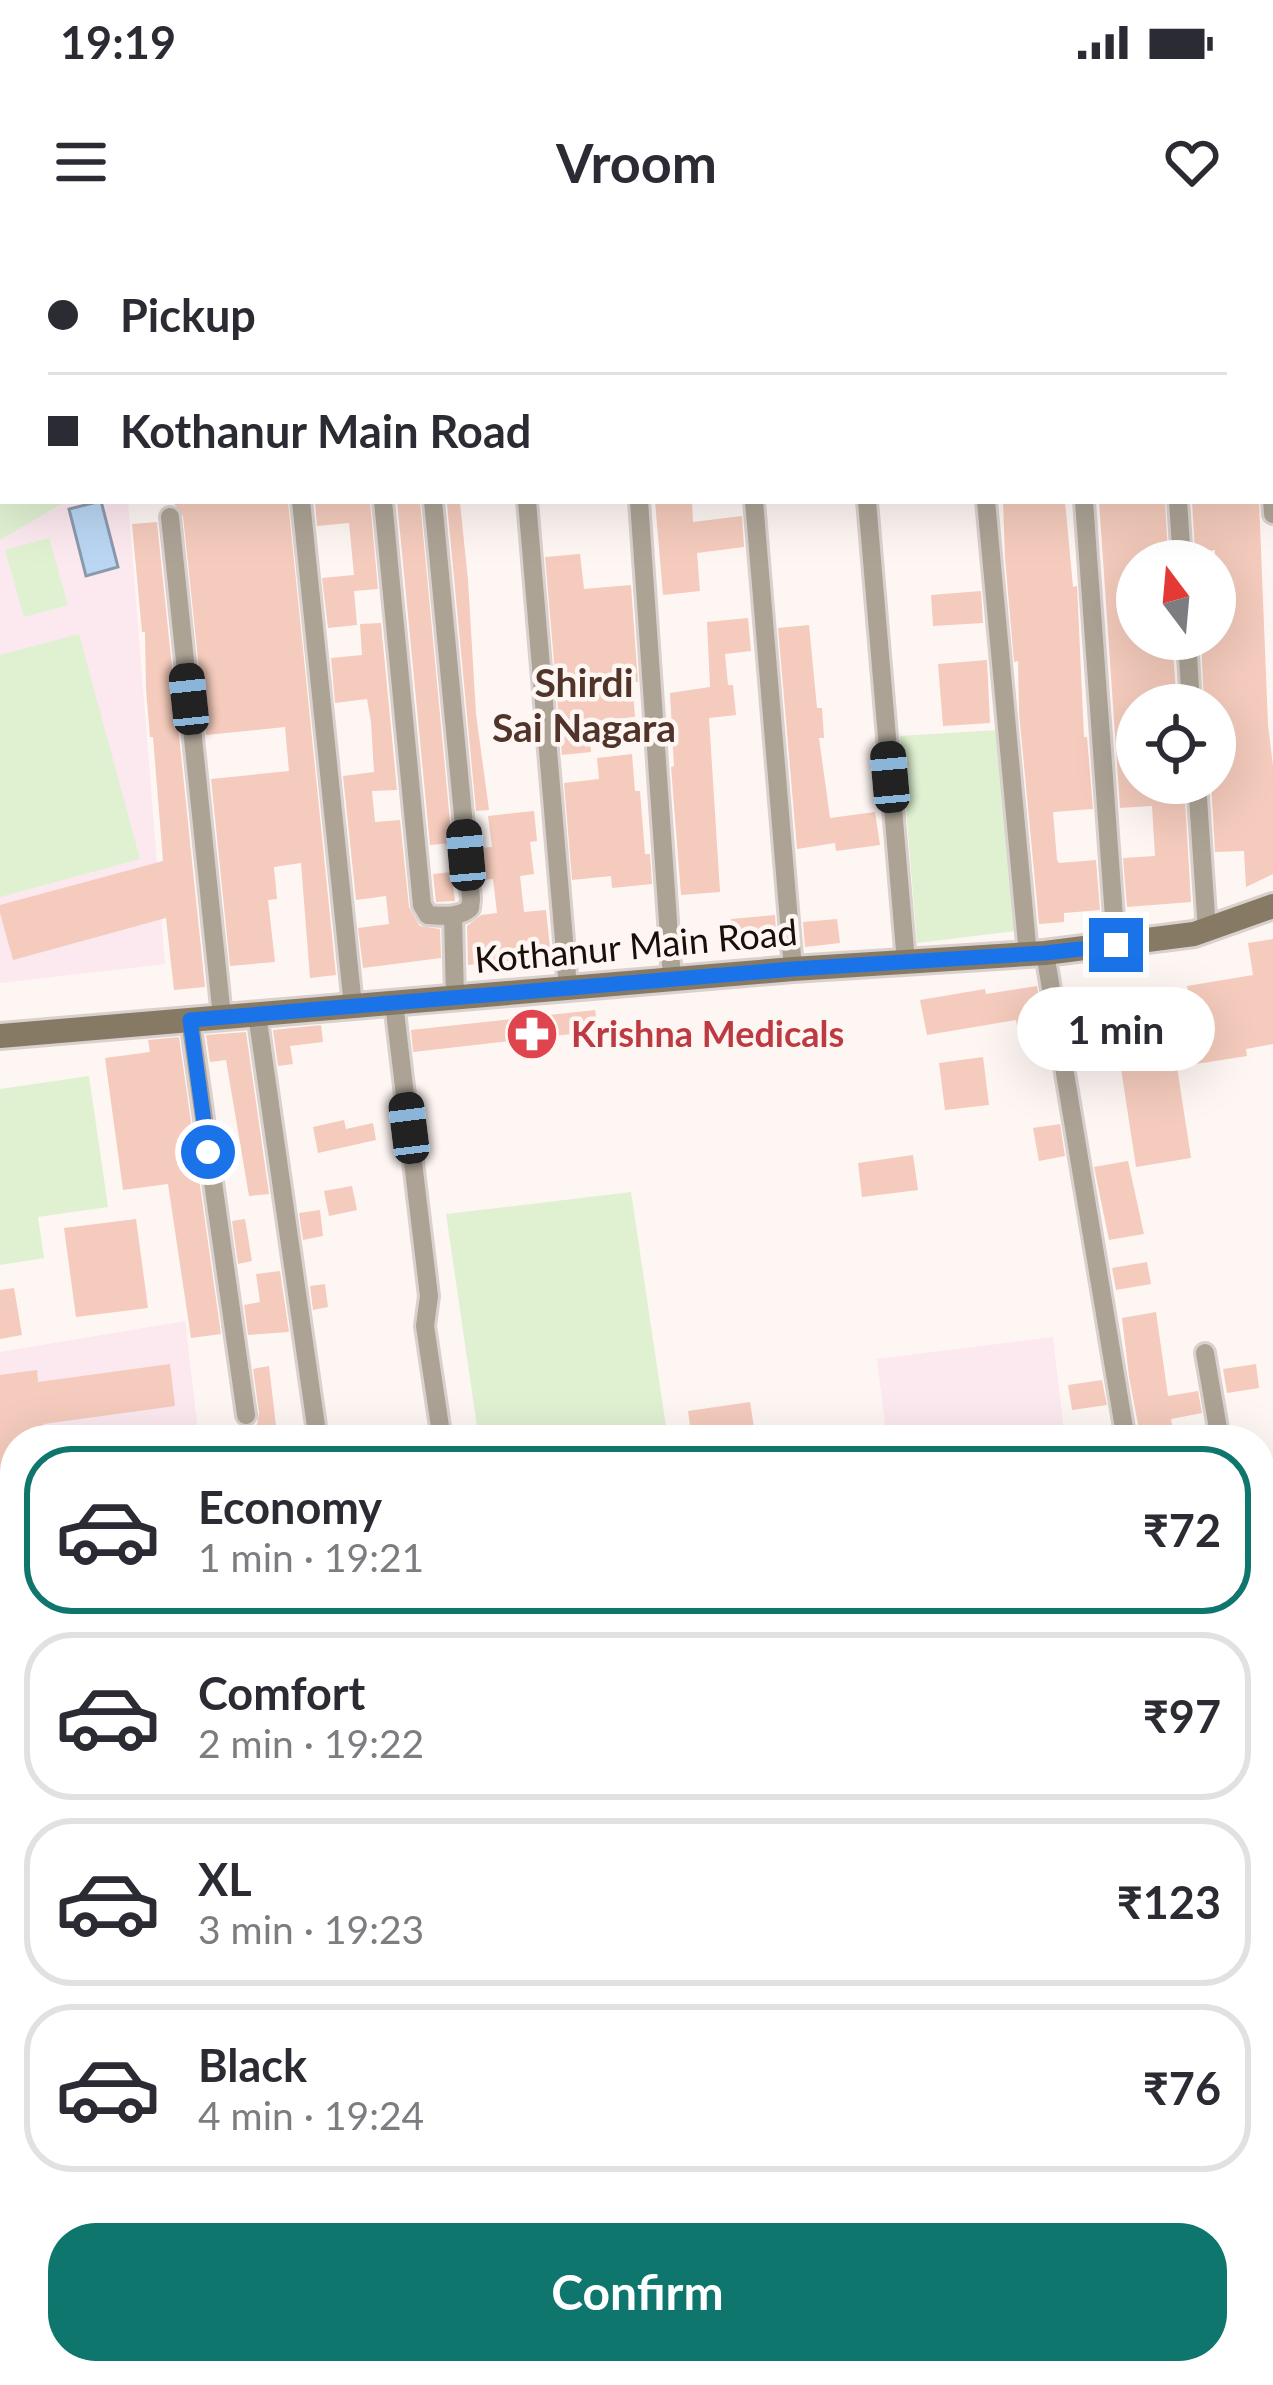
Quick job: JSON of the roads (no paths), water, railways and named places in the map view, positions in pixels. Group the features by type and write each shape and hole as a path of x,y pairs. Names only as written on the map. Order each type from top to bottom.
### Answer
{"main road":[{"name":"Kothanur Main Road","path":"0,1036 793,969 1036,954 1207,931 1273,906"}],"street":[{"path":"301,504 353,1006"},
{"path":"383,504 422,905 428,915 453,916 470,908 471,899 433,504"},
{"path":"527,504 568,988"},
{"path":"639,504 672,979"},
{"path":"754,504 793,969"},
{"path":"866,504 907,962"},
{"path":"986,504 1036,954 1123,1425"},
{"path":"1084,504 1116,945"},
{"path":"1178,504 1181,540"},
{"path":"170,517 222,1017"},
{"path":"1198,804 1207,931"},
{"path":"453,916 455,998"},
{"path":"394,1003 429,1296 424,1327 440,1425"},
{"path":"257,1014 316,1425"},
{"path":"190,1020 245,1415"},
{"path":"1205,1353 1217,1425"}],"water":[{"path":"102,504 118,567 86,576 69,509"}],"place":[{"name":"Krishna Medicals","path":"532,1034"}],"district":[{"name":"Shirdi Sai Nagara","path":"584,706"}]}
